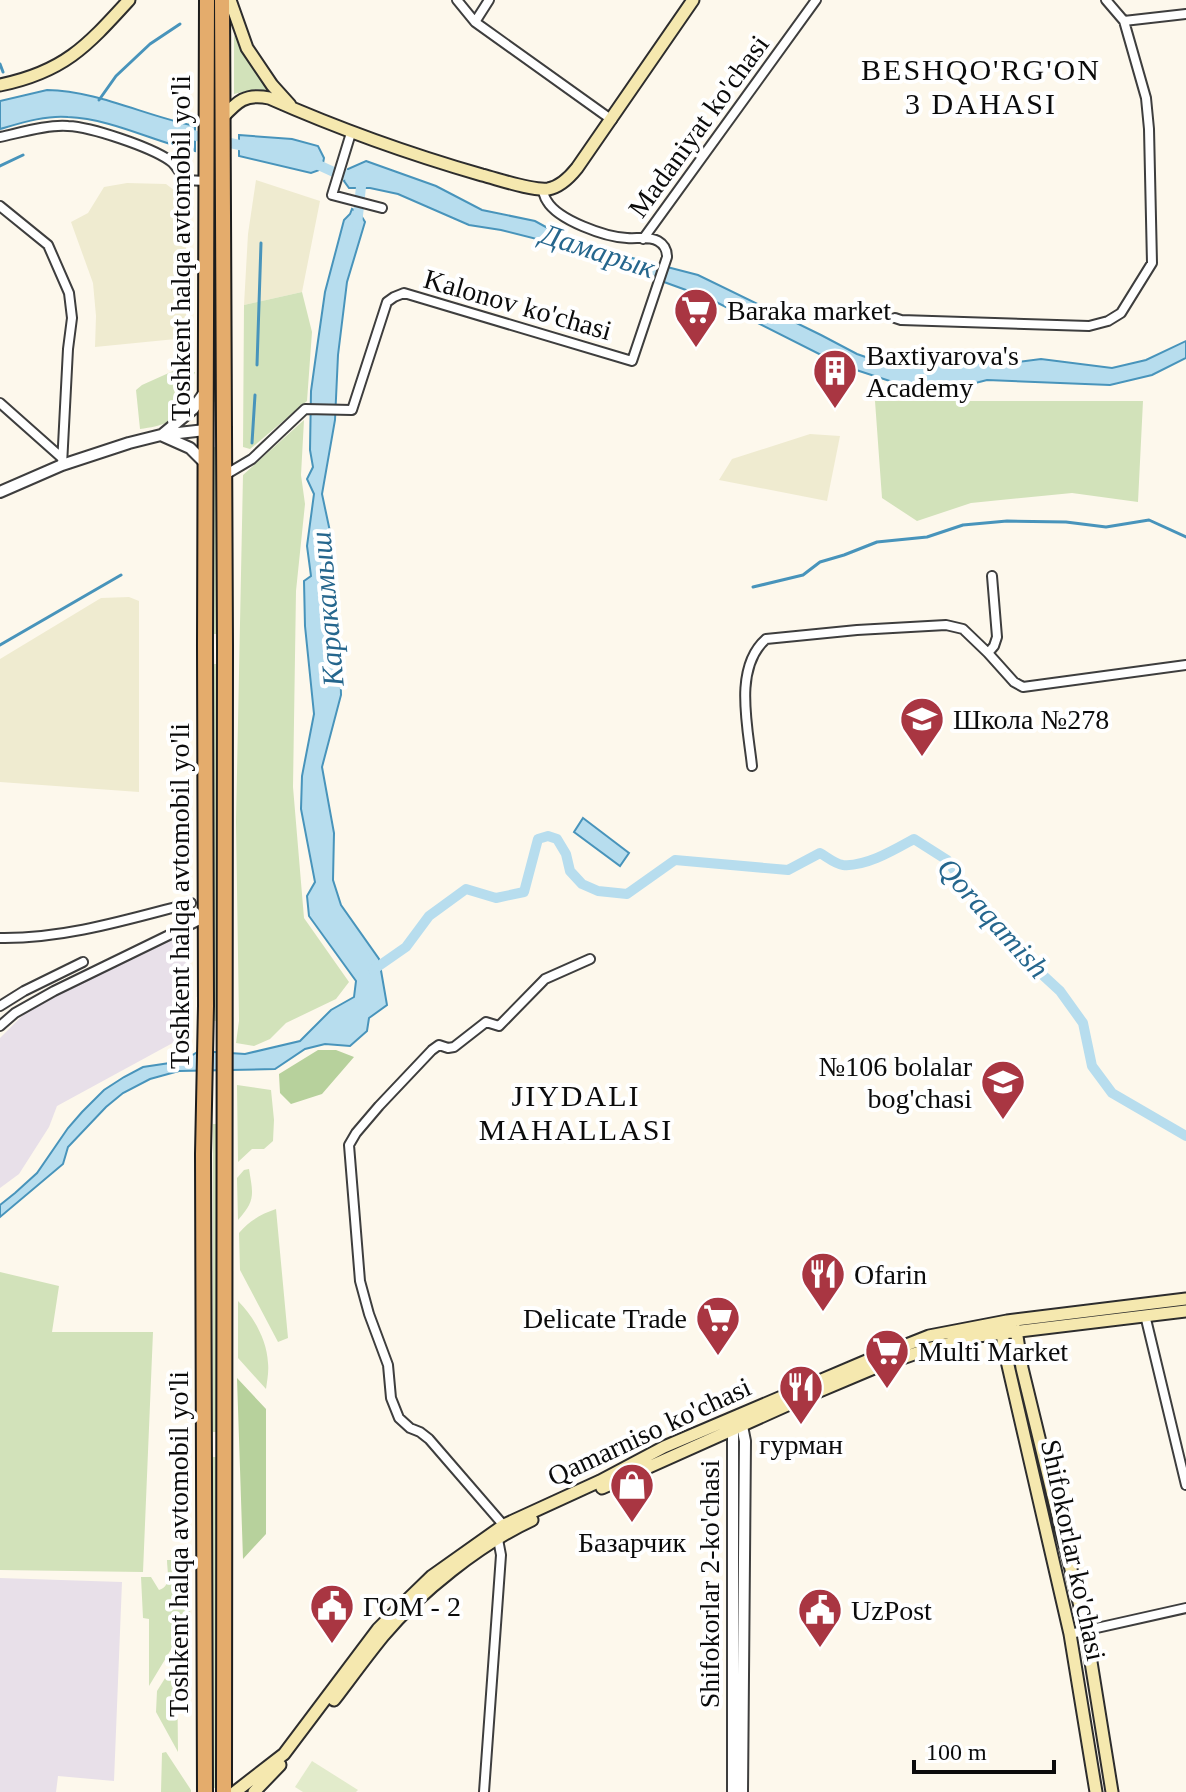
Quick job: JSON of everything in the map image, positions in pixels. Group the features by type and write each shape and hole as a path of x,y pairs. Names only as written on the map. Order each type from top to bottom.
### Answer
{"highway":[{"name":"Toshkent halqa avtomobil yo'li","path":"205,1792 206,175 214,118 222,0"},
{"name":"Toshkent halqa avtomobil yo'li","path":"206,3 214,118 222,169 225,646 224,1792"},
{"path":"205,430 224,429"},
{"path":"205,646 225,646"},
{"path":"204,1447 225,1447"}],"main road":[{"path":"0,85 41,74 66,61 90,42 129,0"},
{"path":"230,0 247,48 293,109"},
{"path":"214,118 240,100 258,96 269,98 351,133 456,167 542,189 557,186 570,177 612,120 693,0"},
{"name":"Qamarniso ko'chasi","path":"235,1792 284,1754 378,1629 435,1579 501,1531 664,1447 736,1425 920,1339 977,1325 1005,1326 1186,1299"},
{"path":"1005,1326 1016,1330 1186,1311"},
{"name":"Shifokorlar ko'chasi","path":"1005,1326 1070,1634 1096,1792"},
{"name":"Shifokorlar ko'chasi","path":"1016,1330 1022,1368 1086,1631 1112,1792"},
{"name":"Qamarniso ko'chasi","path":"254,1792 300,1744 384,1635 435,1579"}],"street":[{"path":"457,0 475,22 612,120"},
{"path":"475,22 489,0"},
{"name":"Madaniyat ko'chasi","path":"643,239 816,0"},
{"path":"895,318 1089,326 1108,321 1121,313 1152,263 1149,129 1146,98 1124,21 1106,0"},
{"path":"1124,21 1186,14"},
{"path":"0,137 67,125 148,149 170,160 184,180 206,175"},
{"path":"351,133 332,195 382,208"},
{"name":"Kalonov ko'chasi","path":"224,475 252,459 305,409 350,410 387,302 404,293 632,361 667,257 666,249 654,239 606,234 567,219 548,203 542,189"},
{"path":"0,206 48,245 69,293 72,318 62,462"},
{"path":"161,435 193,409 206,391"},
{"path":"0,403 62,462"},
{"path":"0,492 62,462 161,435 205,430"},
{"path":"161,435 190,448 205,463"},
{"path":"988,653 997,637 992,576"},
{"path":"752,766 744,690 752,657 766,639 946,625 963,629 1014,682 1023,687 1186,665"},
{"path":"0,938 25,938 98,927 191,903"},
{"path":"0,1026 15,1013 54,991 206,917"},
{"path":"484,1792 501,1531 429,1439 399,1418 389,1386 388,1365 360,1281 349,1145 379,1106 432,1050 439,1045 454,1047 486,1022 499,1026 545,979 590,959"},
{"path":"0,1006 83,962"},
{"path":"1145,1315 1186,1485"},
{"name":"Shifokorlar 2-ko'chasi","path":"733,1792 733,1444 736,1425"},
{"name":"Shifokorlar 2-ko'chasi","path":"736,1425 745,1435 742,1792"},
{"path":"1070,1634 1186,1608"}],"shaded area":[{"path":"256,180 320,201 302,292 244,305 248,234"},
{"path":"127,183 166,184 186,199 186,338 95,347 93,283 71,222 88,213 104,187"},
{"path":"810,434 840,436 827,501 719,480 732,459"},
{"path":"129,597 139,601 139,792 0,782 0,659 101,598"},
{"path":"188,931 191,1033 57,1106 49,1127 19,1174 0,1188 0,1038 28,1010"},
{"path":"0,1578 122,1582 114,1781 58,1776 56,1792 0,1792"}],"green space":[{"path":"234,35 270,92 257,89 234,94"},
{"path":"213,171 218,171 219,402 213,402"},
{"path":"302,292 312,332 307,401 250,449 243,447 244,305"},
{"path":"182,367 195,372 180,413 166,423 140,429 136,390"},
{"path":"875,401 1143,401 1138,502 1072,493 971,503 917,521 882,498"},
{"path":"304,420 301,475 305,504 296,591 293,787 304,918 349,982 336,999 286,1023 270,1039 254,1046 236,1043 239,1021 236,822 243,475"},
{"path":"212,447 218,447 217,634 212,634"},
{"path":"211,664 217,664 218,1021 211,1021"},
{"path":"318,1050 336,1050 354,1057 322,1094 291,1104 280,1093 279,1074"},
{"path":"237,1085 271,1090 274,1120 273,1141 264,1149 252,1149 238,1162"},
{"path":"213,1124 218,1124 219,1432 213,1432"},
{"path":"249,1169 252,1196 238,1220 237,1178"},
{"path":"276,1209 288,1338 278,1342 240,1270 239,1233 256,1218"},
{"path":"0,1272 59,1286 52,1332 153,1332 143,1572 0,1570"},
{"path":"238,1301 254,1322 265,1346 268,1366 266,1389 238,1358"},
{"path":"237,1378 266,1409 266,1534 243,1559"},
{"path":"213,1457 219,1457 220,1788 214,1788"},
{"path":"167,1560 191,1560 190,1618 149,1686 149,1619 143,1618 141,1577 151,1577 159,1590 163,1588 168,1578"},
{"path":"177,1659 178,1752 156,1712 157,1691"},
{"path":"166,1752 191,1792 161,1792 162,1753"},
{"path":"312,1761 358,1790 303,1792 295,1787"}],"water":[{"path":"47,90 103,99 195,126 195,151 116,126 68,117 34,120 0,129 0,101"},
{"path":"239,135 292,139 318,146 324,158 322,169 311,173 239,156"},
{"path":"366,161 436,186 482,210 535,221 564,237 698,275 857,354 897,368 1041,359 1112,368 1146,360 1186,341 1186,358 1152,375 1110,385 987,380 956,388 905,386 841,365 708,298 600,255 469,225 398,194 370,188 349,188 344,181 348,169"},
{"path":"352,209 362,214 365,222 347,282 338,355 335,420 322,494 332,541 341,695 322,767 334,833 333,880 341,905 379,959 387,1005 369,1018 367,1031 350,1046 325,1044 305,1049 275,1069 179,1071 150,1079 123,1093 68,1147 63,1164 0,1217 0,1205 37,1173 82,1112 104,1090 124,1077 143,1067 183,1061 199,1051 245,1054 300,1041 331,1010 354,997 356,981 309,916 307,896 315,882 301,809 302,776 314,714 304,581 311,576 307,546 314,494 307,479 313,467 310,450 311,391 325,292 344,220"},
{"path":"583,818 629,853 620,866 574,832"}],"waterway":[{"path":"99,100 116,76 150,44 180,24"},
{"path":"0,64 3,72"},
{"name":"Дамарык","path":"183,133 249,147"},
{"path":"0,166 23,155"},
{"name":"Дамарык","path":"312,162 338,174 357,176"},
{"name":"Каракамыш","path":"357,225 362,177"},
{"path":"257,365 261,243"},
{"path":"252,443 255,395"},
{"path":"753,587 803,575 820,562 877,542 927,537 963,525 1007,521 1066,522 1106,527 1149,520 1186,537"},
{"path":"0,645 121,575"},
{"name":"Qoraqamish","path":"373,970 406,947 429,916 466,889 496,898 524,892 538,839 548,836 557,839 566,854 570,871 582,884 598,891 627,894 675,860 788,870 820,853 837,863 852,865 880,857 914,839 947,860 978,905 1060,991 1083,1023 1092,1066 1112,1093 1186,1136"}],"place":[{"name":"Baraka market","path":"696,349"},
{"name":"Baxtiyarova's Academy","path":"835,410"},
{"name":"Школа №278","path":"922,758"},
{"name":"№106 bolalar bog'chasi","path":"1003,1121"},
{"name":"Ofarin","path":"823,1313"},
{"name":"Delicate Trade","path":"718,1357"},
{"name":"Multi Market","path":"887,1390"},
{"name":"гурман","path":"801,1426"},
{"name":"Базарчик","path":"632,1524"},
{"name":"ГОМ - 2","path":"332,1645"},
{"name":"UzPost","path":"820,1649"}],"district":[{"name":"BESHQO'RG'ON 3 DAHASI","path":"981,87"},
{"name":"JIYDALI MAHALLASI","path":"576,1113"}]}
